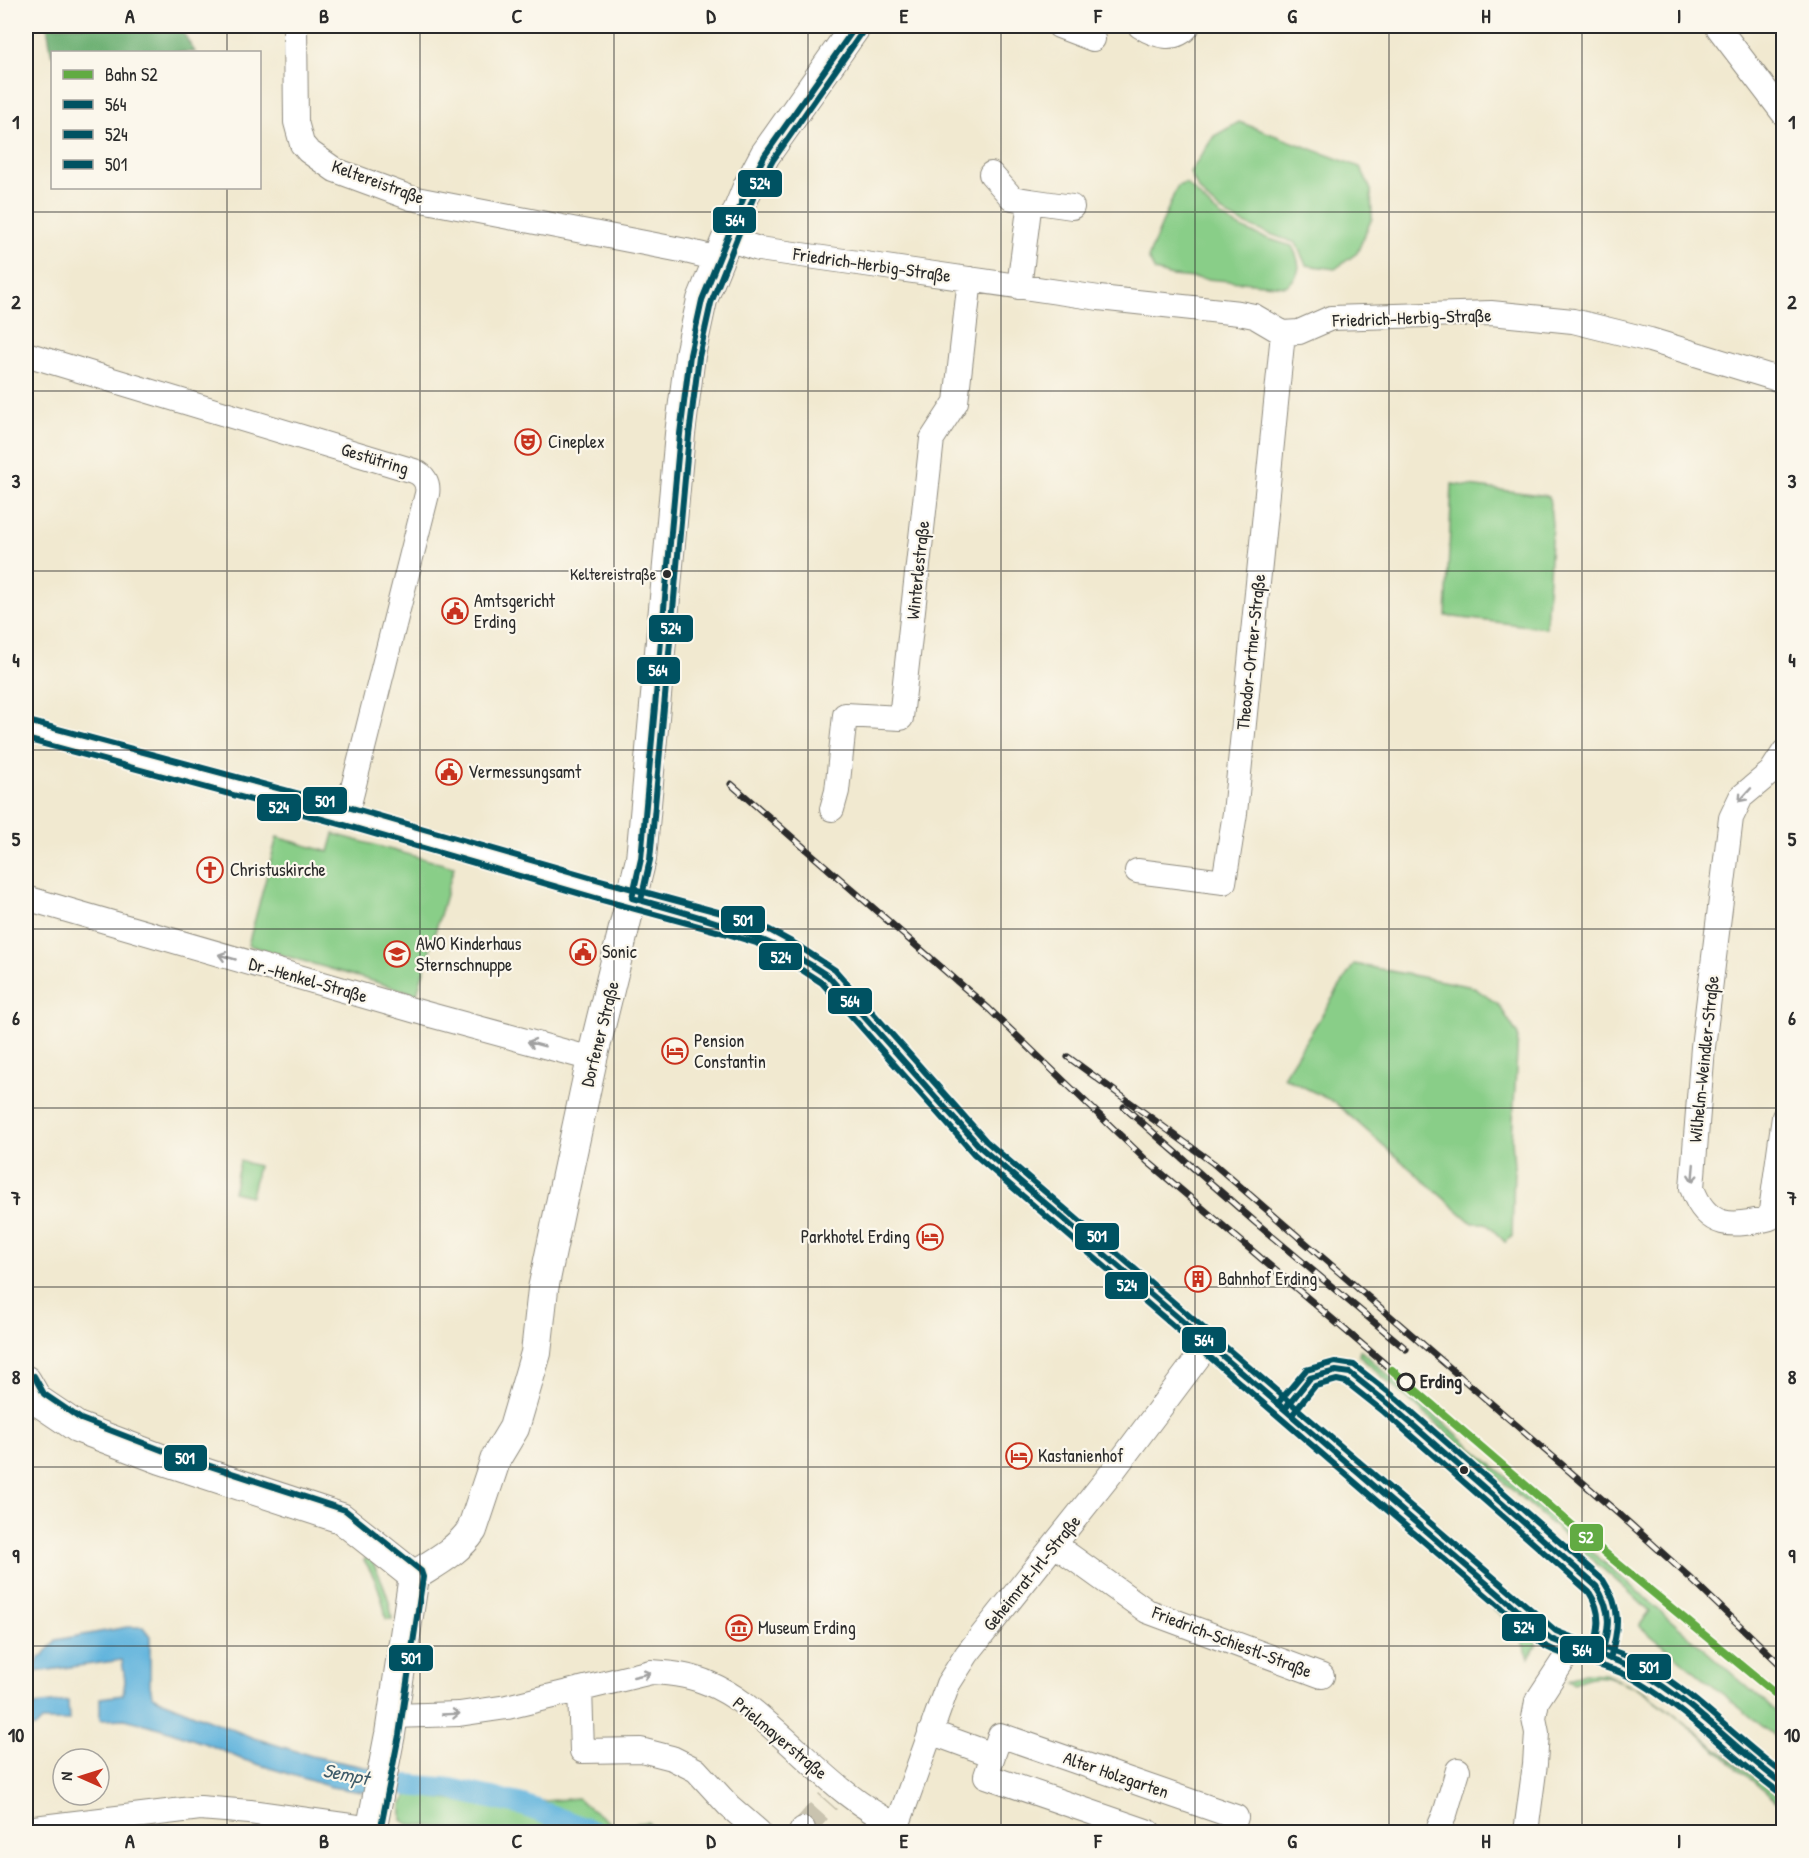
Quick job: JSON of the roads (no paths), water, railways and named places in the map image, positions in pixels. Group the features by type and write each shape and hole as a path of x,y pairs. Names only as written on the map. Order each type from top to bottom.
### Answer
{"street":[{"name":"Keltereistraße","path":"295,26 296,122 302,144 335,170 411,198 686,250 723,249"},
{"name":"Dorfener Straße","path":"414,1576 465,1541 472,1530 496,1458 514,1428 536,1353 543,1289 592,1059 641,859 680,434 689,364 702,300 747,188 765,155 856,26"},
{"path":"1059,26 1093,39"},
{"path":"1140,26 1166,37 1179,34 1188,26"},
{"path":"1717,26 1784,114"},
{"path":"991,174 1012,198 1072,207"},
{"path":"1019,287 1030,201"},
{"name":"Friedrich-Herbig-Straße","path":"723,249 759,249 1138,303 1239,313 1254,316 1283,333 1299,332 1331,318 1491,313 1573,321 1650,340 1777,378"},
{"name":"Winterlestraße","path":"832,809 837,791 845,715 901,718 932,439 956,402 970,279"},
{"name":"Theodor-Ortner-Straße","path":"1137,871 1224,882 1235,813 1283,333"},
{"name":"Gestütring","path":"26,354 414,471 425,480 428,487 427,494 346,816"},
{"path":"26,730 346,816 728,924 760,935 803,959 828,976 980,1147 1551,1638 1571,1648 1625,1664 1643,1674 1674,1695 1784,1785"},
{"name":"Wilhelm-Weindler-Straße","path":"1784,752 1771,772 1742,797 1731,818 1703,1047 1692,1188 1706,1214 1719,1222 1740,1223 1770,1218 1784,1117"},
{"name":"Dr.-Henkel-Straße","path":"26,898 423,1013 592,1059"},
{"name":"Geheimrat-Irl-Straße","path":"896,1829 948,1684 966,1654 1055,1545 1209,1343"},
{"path":"26,1381 37,1400 77,1427 161,1459 341,1518 414,1576 393,1716 373,1822 200,1808 26,1829"},
{"name":"Friedrich-Schiestl-Straße","path":"1055,1545 1147,1611 1322,1676"},
{"path":"1526,1833 1535,1764 1537,1733 1534,1718 1537,1701 1571,1648"},
{"name":"Prielmayerstraße","path":"393,1716 459,1714 507,1707 651,1672 676,1674 710,1683 749,1707 834,1795 875,1815 896,1829"},
{"path":"580,1689 582,1751 640,1750 672,1758 696,1770 729,1806 759,1833"},
{"path":"930,1732 993,1755 986,1776 1149,1833"},
{"name":"Alter Holzgarten","path":"993,1755 1000,1735 1236,1817 1231,1833"},
{"path":"1437,1833 1458,1770"}],"water":[{"path":"127,1627 143,1627 150,1636 150,1685 152,1695 162,1701 251,1737 312,1756 430,1781 439,1789 432,1792 405,1791 392,1797 331,1787 241,1759 160,1728 125,1719 100,1720 100,1698 123,1695 125,1681 122,1660 34,1672 39,1658 56,1640"},
{"path":"68,1701 69,1721 42,1721 36,1727 26,1728 26,1706"}],"waterway":[{"name":"Sempt","path":"408,1785 451,1789 523,1805 594,1832"}],"tunnel":[{"path":"803,1829 828,1801"}],"railway":[{"path":"731,784 989,1009 1147,1161 1392,1370"},
{"path":"1068,1057 1213,1163 1619,1514 1784,1668"},
{"path":"1124,1107 1255,1222 1406,1349"}],"rail line":[{"name":"S2","path":"1392,1370 1587,1538 1784,1701"}],"place":[{"name":"Cineplex","path":"528,442"},
{"name":"Keltereistraße","path":"667,574"},
{"name":"Amtsgericht Erding","path":"455,611"},
{"name":"Vermessungsamt","path":"449,772"},
{"name":"Christuskirche","path":"210,870"},
{"name":"Sonic","path":"583,952"},
{"name":"AWO Kinderhaus Sternschnuppe","path":"397,954"},
{"name":"Pension Constantin","path":"675,1051"},
{"name":"Parkhotel Erding","path":"930,1237"},
{"name":"Bahnhof Erding","path":"1198,1279"},
{"name":"Erding","path":"1406,1382"},
{"name":"Kastanienhof","path":"1019,1456"},
{"name":"Museum Erding","path":"739,1628"}]}
